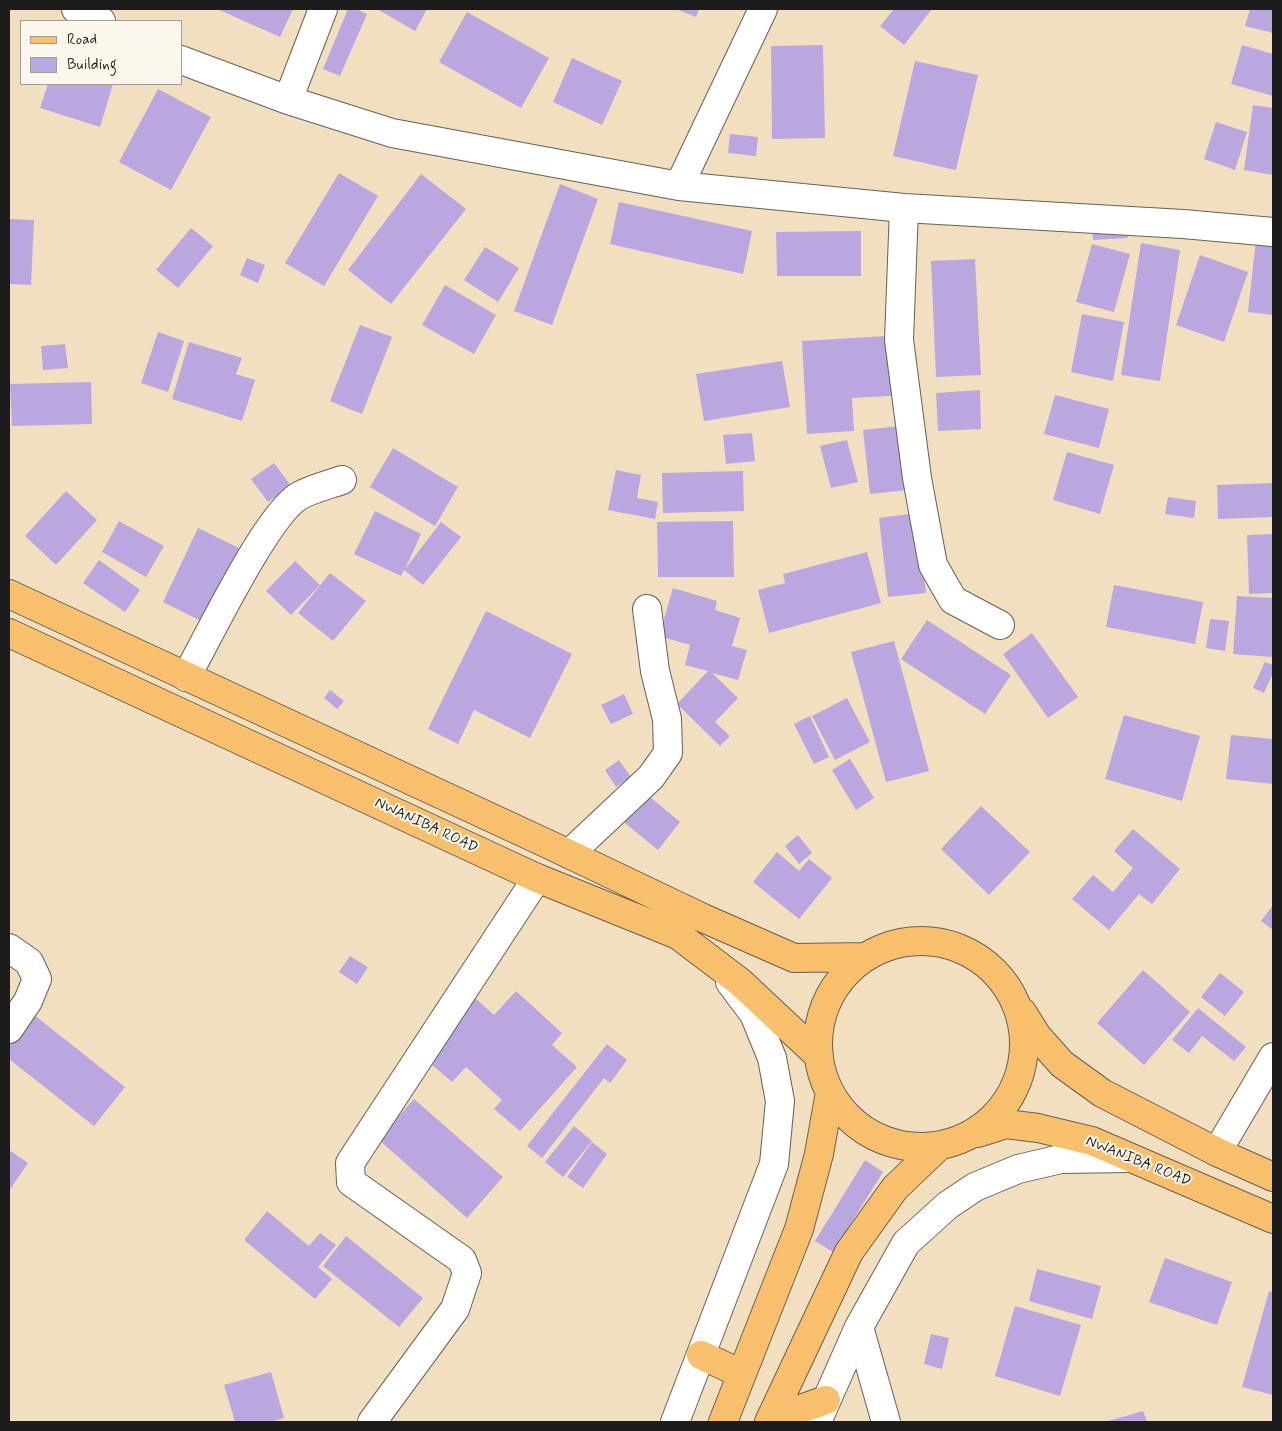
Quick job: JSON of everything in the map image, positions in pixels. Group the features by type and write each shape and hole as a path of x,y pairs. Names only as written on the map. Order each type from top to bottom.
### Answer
{"main road":[{"path":"9,594 703,918 794,958 865,957"},
{"name":"NWANIBA ROAD","path":"9,633 537,878 678,936 740,982 819,1056"},
{"path":"939,1146 907,1146 876,1136 850,1118 830,1092 819,1056 819,1027 828,1000 843,976 865,957 897,943 932,941 966,950 994,970 1015,999 1037,1036 1062,1064 1102,1093 1217,1152 1273,1176"},
{"path":"969,1136 995,1117 1014,1091 1024,1061 1024,1029 1015,999"},
{"path":"723,1422 799,1229 820,1154 830,1092"},
{"name":"NWANIBA ROAD","path":"939,1146 1006,1124 1038,1128 1092,1141 1273,1219"},
{"path":"770,1421 849,1252 895,1188 939,1146"},
{"path":"700,1355 742,1374"},
{"path":"770,1421 821,1411"}],"street":[{"path":"76,9 100,20"},
{"path":"288,100 323,9"},
{"path":"679,186 763,9"},
{"path":"182,60 288,100 392,133 679,186 904,208 1183,224 1273,232"},
{"path":"904,208 899,340 917,478 932,566 953,600 1000,624"},
{"path":"186,677 255,552 278,516 298,496 342,480"},
{"path":"569,854 651,777 668,753 667,719 655,671 647,610"},
{"path":"372,1422 455,1309 468,1273 462,1260 350,1182 350,1163 537,878"},
{"path":"675,1422 774,1164 780,1101 772,1058 754,1014 730,982 678,936"},
{"path":"9,948 29,962 37,979 28,1001 9,1029"},
{"path":"1217,1152 1273,1057"},
{"path":"821,1411 859,1327 906,1243 948,1205 975,1188 1018,1169 1061,1159 1130,1158"},
{"path":"859,1327 886,1422"}],"building":[{"path":"217,9 293,9 280,37"},
{"path":"348,9 356,9 367,14 340,76 323,69"},
{"path":"377,9 427,9 415,31"},
{"path":"676,9 699,9 696,17"},
{"path":"894,9 932,9 904,45 880,26"},
{"path":"1250,9 1273,9 1273,33 1245,26"},
{"path":"467,12 549,58 521,108 439,62"},
{"path":"823,45 825,138 772,139 771,46"},
{"path":"1242,45 1273,54 1273,96 1231,84"},
{"path":"572,58 622,81 602,125 553,102"},
{"path":"915,61 978,75 956,170 893,156"},
{"path":"48,85 113,85 100,127 40,108"},
{"path":"158,89 211,117 171,190 119,162"},
{"path":"1253,105 1273,108 1273,175 1244,170"},
{"path":"1216,122 1247,132 1235,170 1204,159"},
{"path":"730,134 758,137 756,156 728,153"},
{"path":"339,173 378,196 324,286 285,263"},
{"path":"421,174 466,209 391,304 348,270"},
{"path":"560,184 598,199 552,325 514,311"},
{"path":"619,202 752,231 743,274 610,244"},
{"path":"1127,216 1128,238 1093,240 1092,218"},
{"path":"9,219 34,220 31,285 9,284"},
{"path":"191,228 213,246 178,288 156,270"},
{"path":"861,231 861,276 777,276 776,232"},
{"path":"1256,239 1273,241 1273,315 1248,312"},
{"path":"1141,243 1180,250 1160,381 1121,375"},
{"path":"1092,244 1130,254 1114,312 1076,302"},
{"path":"485,247 519,268 498,302 464,280"},
{"path":"1200,255 1248,272 1224,342 1176,325"},
{"path":"247,258 265,265 258,283 240,275"},
{"path":"975,259 981,375 936,377 931,261"},
{"path":"445,285 496,315 474,354 422,325"},
{"path":"1082,314 1124,322 1113,381 1071,372"},
{"path":"360,325 392,337 362,414 330,401"},
{"path":"158,332 184,341 168,392 141,383"},
{"path":"903,335 907,395 852,398 854,431 807,434 802,341"},
{"path":"189,342 242,358 236,374 255,380 242,421 172,399"},
{"path":"65,344 68,368 43,370 41,346"},
{"path":"782,361 790,407 704,421 696,374"},
{"path":"91,382 92,424 12,426 10,384"},
{"path":"980,390 981,429 938,431 936,393"},
{"path":"1055,395 1109,409 1099,448 1044,434"},
{"path":"909,425 917,489 870,494 863,430"},
{"path":"752,433 755,461 726,464 723,435"},
{"path":"847,440 858,482 831,488 820,446"},
{"path":"393,448 458,487 435,526 370,487"},
{"path":"1067,452 1114,465 1100,514 1053,500"},
{"path":"274,463 291,486 268,502 251,479"},
{"path":"616,470 641,475 637,498 658,502 655,519 608,510"},
{"path":"743,471 744,511 663,513 662,473"},
{"path":"1273,483 1273,517 1218,519 1217,485"},
{"path":"66,491 97,520 56,565 25,536"},
{"path":"1168,497 1196,501 1194,518 1165,514"},
{"path":"375,511 421,534 405,569 441,522 461,537 423,585 404,570 401,576 354,554"},
{"path":"916,513 926,593 888,597 879,518"},
{"path":"119,521 164,546 146,577 102,552"},
{"path":"733,521 734,577 658,577 657,522"},
{"path":"198,528 251,554 215,628 163,602"},
{"path":"1273,534 1273,593 1249,594 1247,535"},
{"path":"867,552 881,603 769,633 758,590 785,583 783,574"},
{"path":"99,560 140,590 125,612 83,583"},
{"path":"295,561 320,585 291,615 266,591"},
{"path":"330,573 366,601 333,641 298,613"},
{"path":"1114,585 1203,602 1195,644 1106,627"},
{"path":"673,588 717,601 715,610 740,618 732,646 747,650 738,680 712,673 738,698 715,722 730,736 720,746 677,704 708,671 685,665 690,645 659,636"},
{"path":"1237,596 1273,598 1273,657 1233,654"},
{"path":"486,611 572,654 530,738 474,710 458,744 428,729"},
{"path":"1210,619 1229,621 1225,651 1206,648"},
{"path":"927,620 1011,675 985,714 901,659"},
{"path":"1032,633 1078,697 1048,718 1003,654"},
{"path":"894,641 929,771 886,782 851,652"},
{"path":"1265,662 1273,665 1273,673 1264,693 1253,688"},
{"path":"330,690 344,701 337,709 324,698"},
{"path":"624,694 633,714 611,724 601,705"},
{"path":"847,698 870,742 835,760 812,716"},
{"path":"1124,715 1200,736 1182,801 1105,779"},
{"path":"810,716 829,757 814,764 794,724"},
{"path":"1231,735 1273,739 1273,784 1226,779"},
{"path":"850,759 874,798 856,810 832,770"},
{"path":"619,760 631,777 616,787 605,770"},
{"path":"643,791 680,822 658,850 620,819"},
{"path":"981,806 1030,852 989,895 941,849"},
{"path":"1133,829 1180,869 1152,904 1139,894 1109,930 1072,899 1093,875 1113,892 1133,868 1114,851"},
{"path":"798,835 812,853 799,864 785,846"},
{"path":"777,852 799,871 809,859 832,878 799,919 753,882"},
{"path":"1273,905 1273,930 1261,921"},
{"path":"350,956 368,967 357,984 339,972"},
{"path":"1143,970 1190,1012 1144,1065 1097,1023"},
{"path":"1220,973 1244,992 1225,1016 1201,997"},
{"path":"516,991 562,1033 552,1045 577,1067 520,1131 494,1109 502,1100 466,1067 452,1082 423,1057 475,998 494,1015"},
{"path":"19,1003 125,1087 94,1126 9,1059 9,1015"},
{"path":"1198,1008 1246,1047 1234,1061 1202,1036 1189,1053 1172,1040"},
{"path":"607,1044 627,1060 610,1083 604,1078 542,1158 527,1146"},
{"path":"414,1099 503,1177 467,1218 378,1139"},
{"path":"574,1126 592,1141 563,1177 545,1162"},
{"path":"592,1142 607,1154 583,1188 567,1177"},
{"path":"9,1150 28,1163 9,1191"},
{"path":"865,1160 883,1172 833,1252 815,1241"},
{"path":"267,1211 309,1246 320,1233 336,1245 318,1267 332,1279 315,1299 244,1240"},
{"path":"346,1236 423,1298 399,1327 323,1266"},
{"path":"1165,1258 1232,1282 1217,1325 1149,1302"},
{"path":"1037,1269 1101,1286 1092,1319 1029,1301"},
{"path":"1269,1291 1273,1292 1273,1395 1242,1387"},
{"path":"1015,1306 1081,1325 1060,1396 995,1376"},
{"path":"931,1334 949,1338 942,1369 924,1364"},
{"path":"271,1372 284,1418 270,1422 235,1422 224,1385"},
{"path":"1143,1411 1147,1422 1105,1422"}]}
